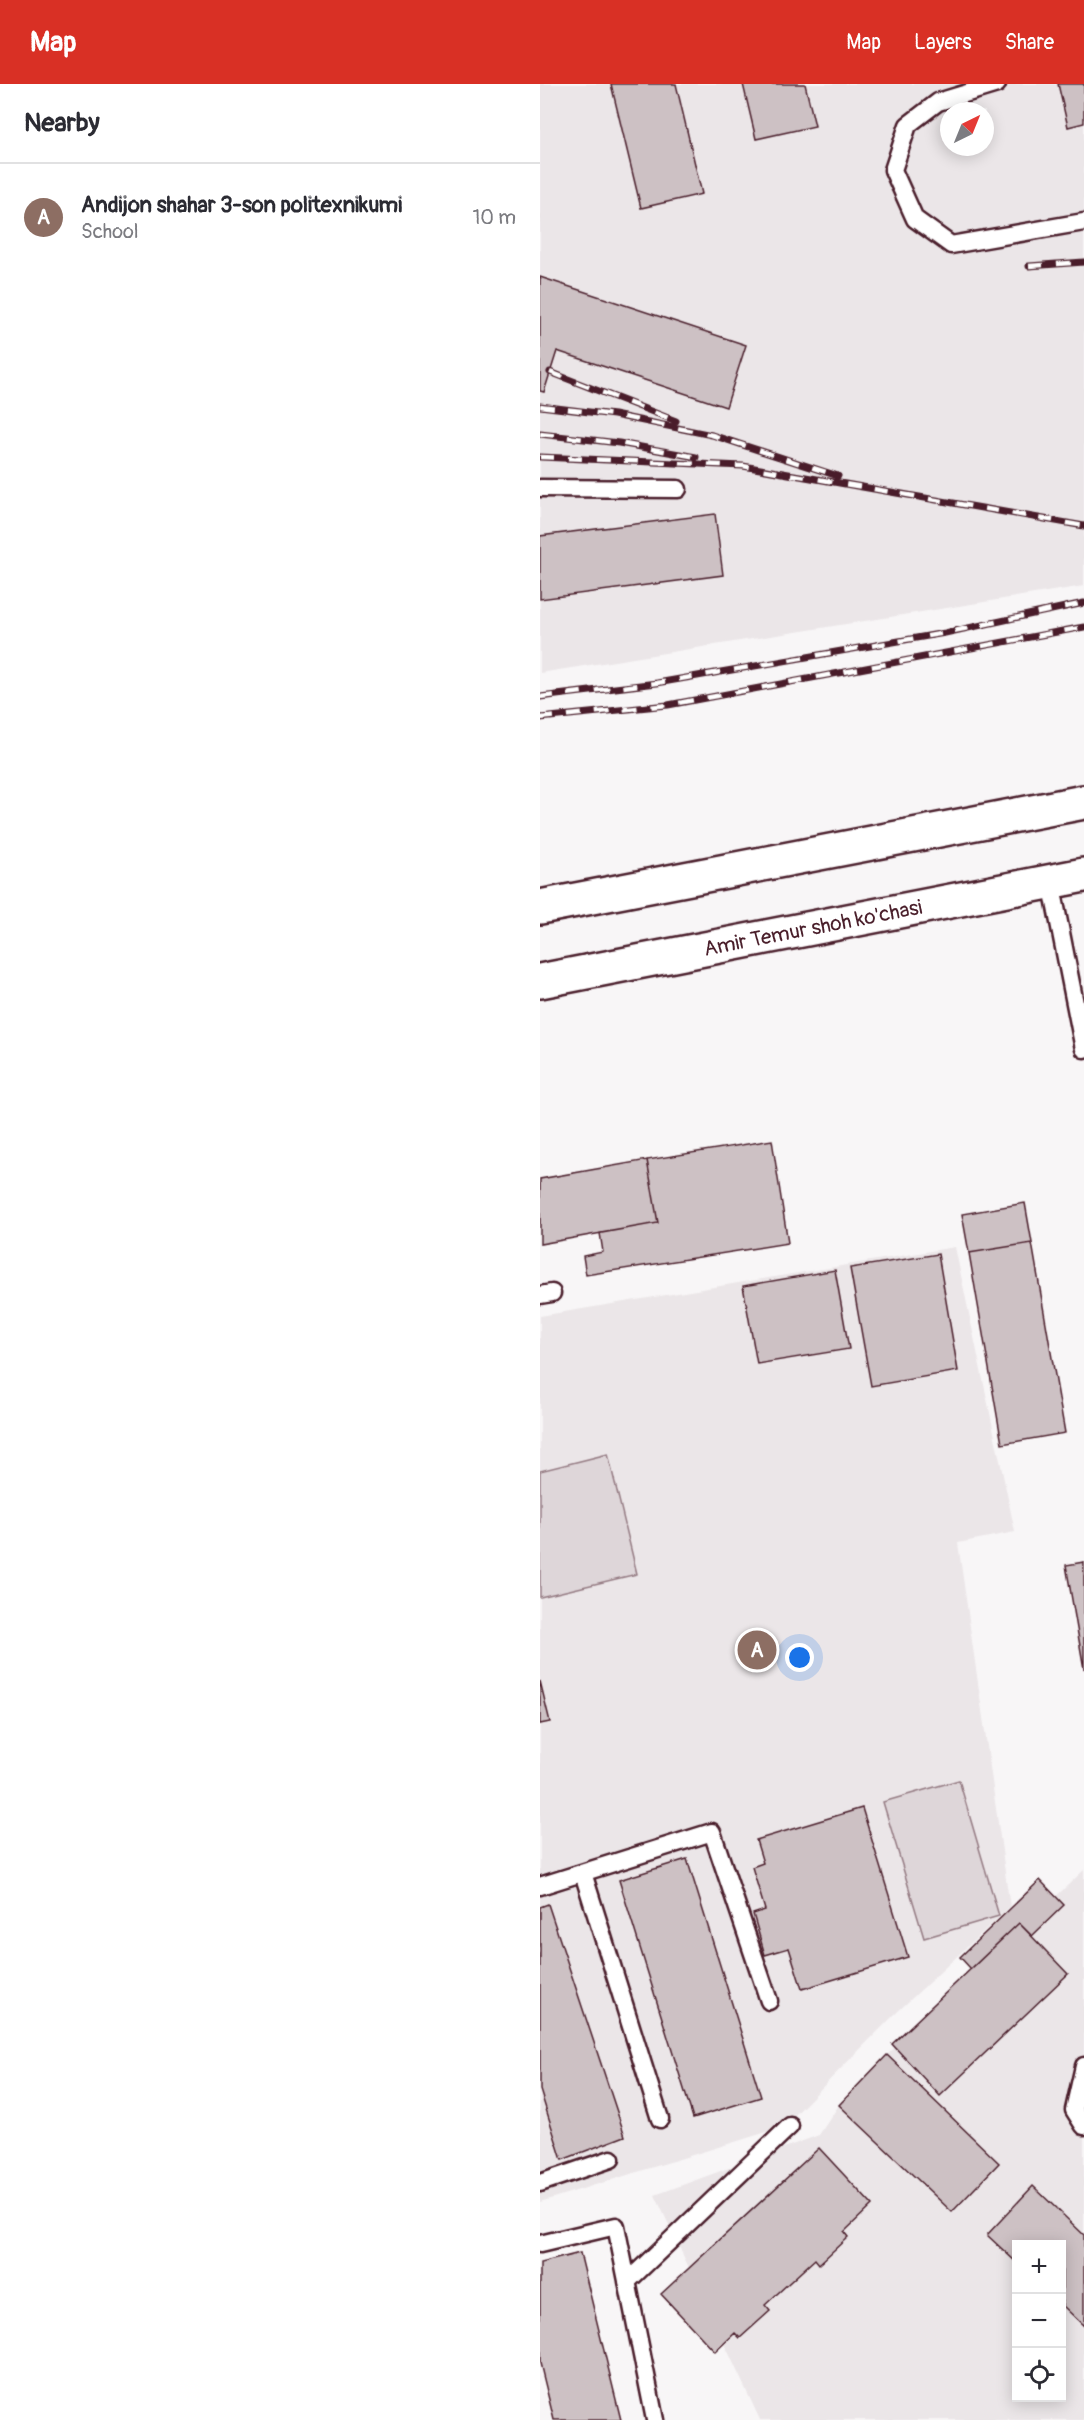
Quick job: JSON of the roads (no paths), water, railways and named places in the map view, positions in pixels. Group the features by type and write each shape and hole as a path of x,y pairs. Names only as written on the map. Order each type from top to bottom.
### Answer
{"main road":[{"path":"540,908 1084,802"},
{"name":"Amir Temur shoh ko'chasi","path":"540,981 1084,875"}],"lane":[{"path":"997,84 938,102 908,125 893,170 915,219 951,245 1084,222"},
{"path":"540,488 678,489"},
{"path":"1051,882 1084,1049"},
{"path":"540,1886 712,1832 769,2001"},
{"path":"583,1873 660,2119"},
{"path":"1084,2066 1074,2110 1084,2126"},
{"path":"627,2282 790,2126"},
{"path":"540,2183 611,2159"},
{"path":"540,2244 615,2226 656,2420"}],"railway":[{"path":"1029,266 1084,262"},
{"path":"550,372 676,421"},
{"path":"540,406 614,415 712,435 838,476"},
{"path":"540,434 619,443 696,457"},
{"path":"540,457 743,466 1084,526"},
{"path":"540,697 657,683 945,633 1084,603"},
{"path":"540,718 668,705 1084,627"}],"place":[{"name":"Andijon shahar 3-son politexnikumi","path":"757,1650"}]}
